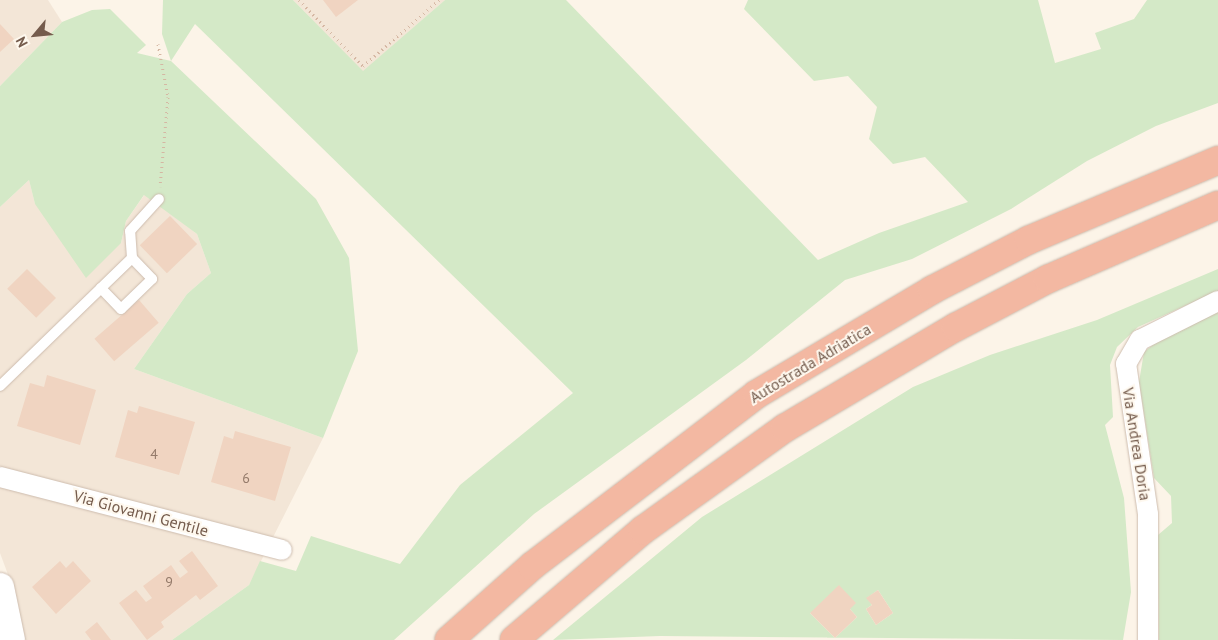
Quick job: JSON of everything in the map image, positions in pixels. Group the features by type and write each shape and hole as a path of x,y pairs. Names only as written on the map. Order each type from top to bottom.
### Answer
{"highway":[{"name":"Autostrada Adriatica","path":"449,640 532,566 757,394 932,290 1020,245 1218,160"},
{"path":"514,640 643,530 785,428 956,327 1048,279 1218,205"}],"main road":[{"path":"0,587 11,640"}],"street":[{"name":"Via Andrea Doria","path":"1148,640 1148,514 1126,364 1140,340 1218,301"},
{"name":"Via Giovanni Gentile","path":"0,477 282,550"}],"lane":[{"path":"101,288 121,309 152,279 132,258 130,231 159,199"},
{"path":"0,386 132,258"}],"path":[{"path":"299,0 363,66 439,0"},
{"path":"158,44 168,97 159,199"}],"shaded area":[{"path":"0,0 48,0 62,22 0,86"},
{"path":"293,0 445,0 363,72"},
{"path":"29,180 35,204 121,243 126,221 145,194 197,234 211,273 187,294 134,369 323,438 249,585 172,640 23,640 16,596 0,553 0,207"}],"green space":[{"path":"163,0 293,0 363,71 445,0 566,0 818,260 879,233 968,202 925,157 893,164 869,139 877,107 848,76 814,81 744,9 748,0 1038,0 1055,63 1101,49 1095,33 1134,19 1147,0 1218,0 1218,103 1156,126 1087,161 1011,209 912,259 845,280 746,360 534,514 394,640 172,640 249,585 260,561 296,571 311,536 400,564 460,485 573,393 195,24 171,61 162,34"},
{"path":"110,9 146,45 137,53 171,61 316,199 349,258 358,351 323,438 134,369 187,294 211,273 197,234 144,195 126,221 121,243 86,278 35,204 29,180 0,207 0,86 62,22 92,10"},
{"path":"1218,269 1218,291 1138,327 1117,347 1110,365 1113,417 1105,425 1124,498 1131,592 1123,640 836,638 857,617 850,609 810,613 835,638 660,636 553,640 702,517 913,387 990,355 1097,320","holes":["878,590 893,613 876,625 866,609 872,605 867,598"]},
{"path":"1218,311 1218,640 1159,640 1158,535 1172,523 1171,496 1154,478 1139,382 1144,352 1165,335"}],"building":[{"path":"323,0 358,0 336,17"},
{"path":"0,24 14,39 0,52"},
{"path":"170,216 197,244 167,273 140,245"},
{"path":"27,269 56,298 36,318 7,289"},
{"path":"139,300 159,323 114,361 94,339"},
{"path":"47,375 96,390 80,445 17,426 30,383 44,387"},
{"path":"139,406 195,422 179,475 115,457 128,410 137,413"},
{"path":"235,431 291,447 275,501 211,482 224,436 233,439"},
{"path":"192,551 218,586 200,600 196,595 161,622 164,627 147,640 119,603 136,590 146,602 152,598 143,586 171,565 180,578 188,572 179,561"},
{"path":"60,561 66,568 73,561 91,581 56,614 32,587"},
{"path":"839,585 856,603 850,609 857,617 835,638 810,613"},
{"path":"878,590 893,613 876,625 866,609 872,605 866,598"},
{"path":"97,622 111,640 91,640 85,632"}]}
